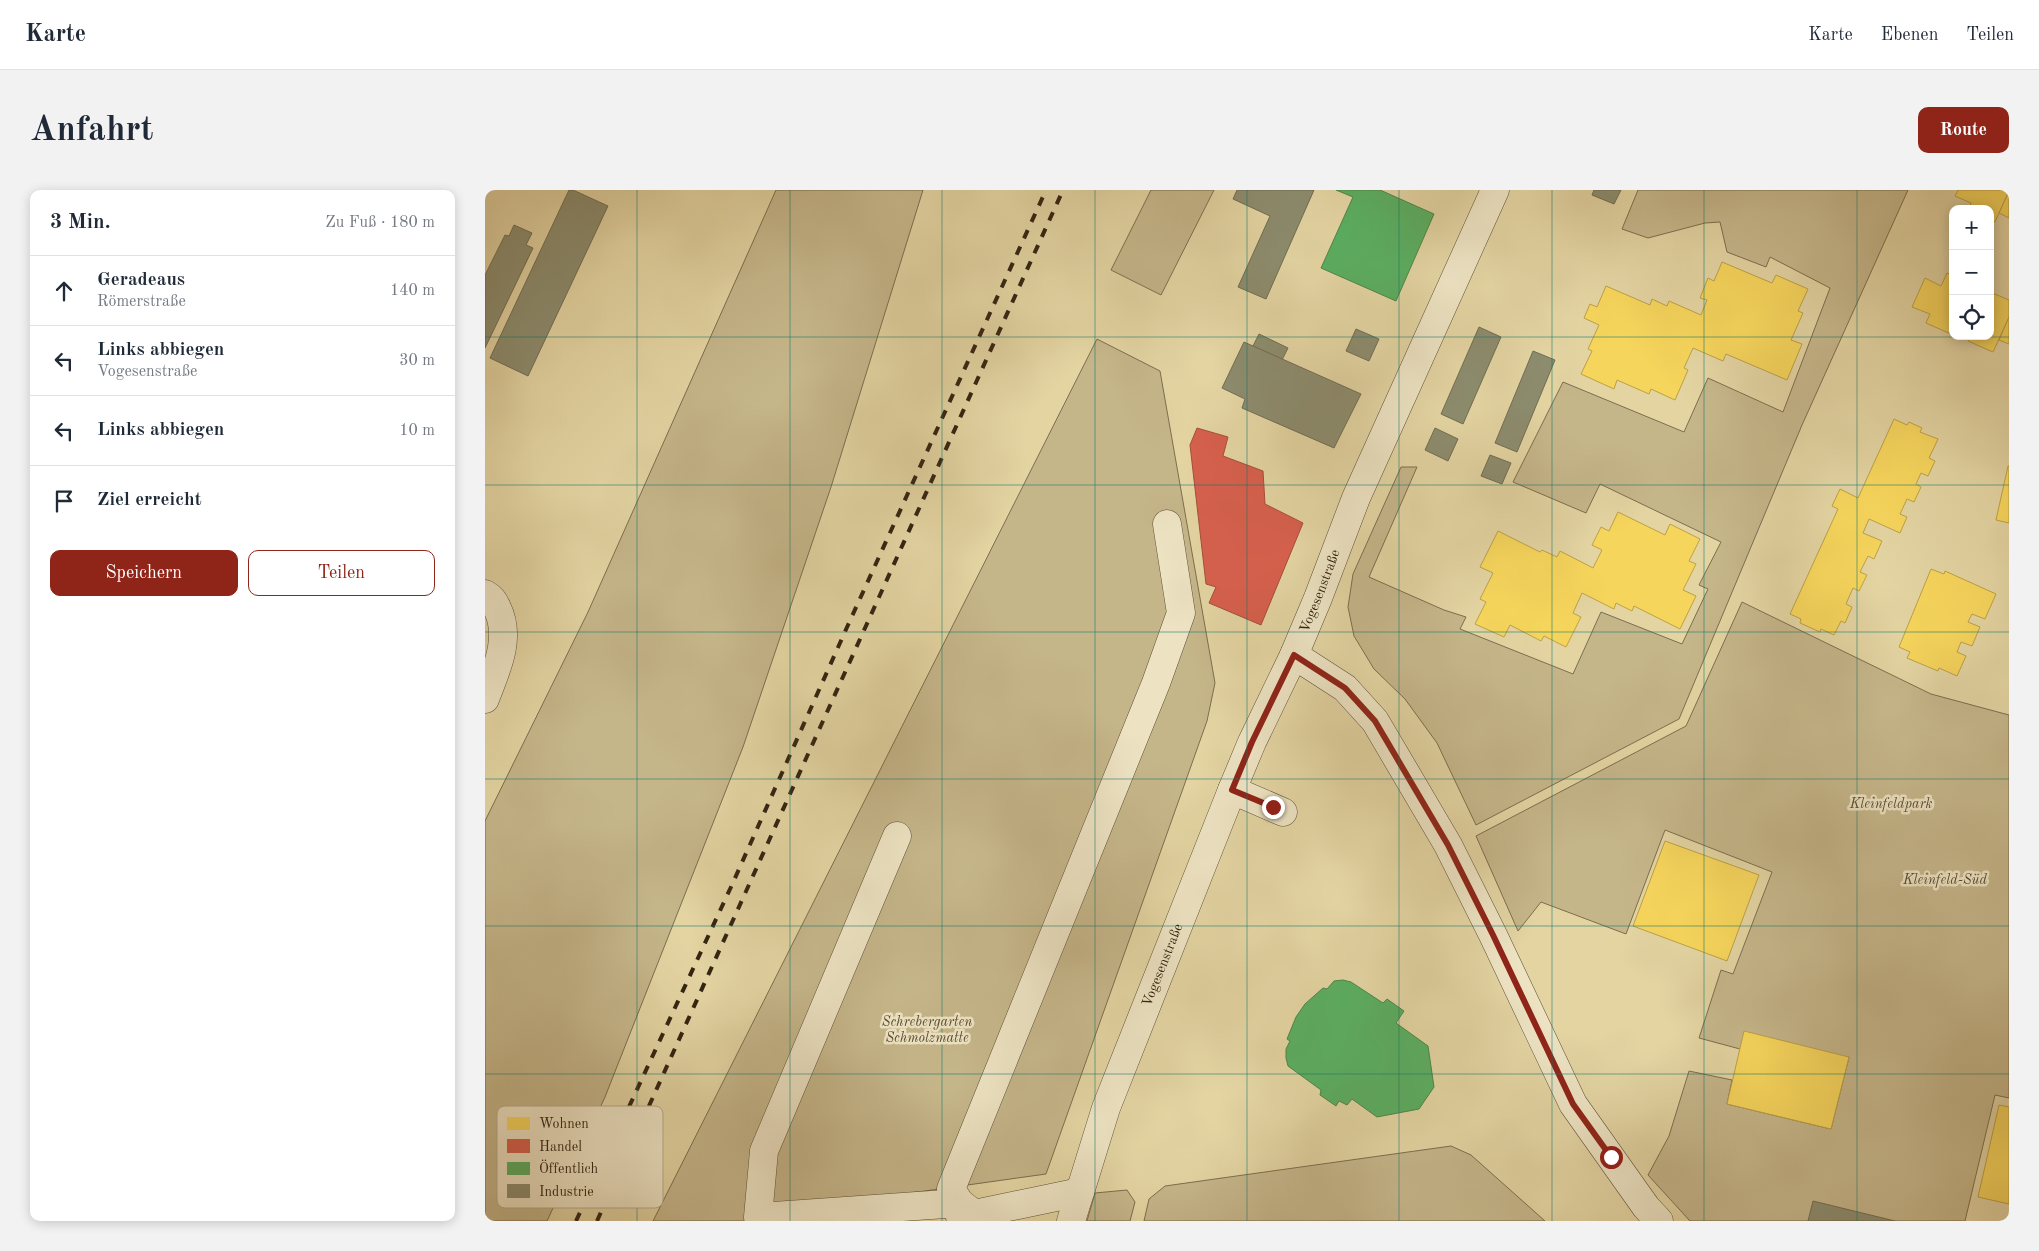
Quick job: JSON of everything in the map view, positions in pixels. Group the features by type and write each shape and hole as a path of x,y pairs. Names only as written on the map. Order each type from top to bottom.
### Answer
{"street":[{"name":"Vogesenstraße","path":"1071,1221 1106,1108 1232,790 1252,742 1294,655 1356,498 1495,190"},
{"path":"968,1209 951,1189 1156,683 1181,613 1167,524"},
{"path":"485,699 502,653 503,621 489,596"},
{"path":"1294,655 1345,688 1375,721 1444,837 1573,1104 1646,1207 1659,1221"},
{"path":"1232,790 1283,812"},
{"path":"897,836 763,1152 757,1217 968,1209 1080,1192"},
{"path":"929,1221 968,1209"}],"green space":[{"path":"776,190 923,190 831,487 743,747 605,1097 601,1106 497,1106 497,1208 553,1208 547,1221 485,1221 485,821 588,612"},
{"path":"1151,190 1214,190 1161,295 1111,270"},
{"path":"1638,190 1908,190 1802,425 1679,719 1476,825 1437,743 1405,699 1374,669 1354,636 1348,607 1353,574 1401,467 1417,467 1369,577 1444,610 1466,617 1460,629 1573,674 1601,612 1682,644 1708,589 1699,585 1721,542 1600,484 1586,513 1513,482 1563,382 1684,432 1708,378 1783,412 1830,288 1770,257 1766,267 1727,252 1720,222 1705,223 1648,238 1622,229"},
{"name":"Schrebergarten Schmolzmatte","path":"1097,339 1160,371 1215,683 1207,721 1046,1174 789,1210 792,1221 653,1221 660,1208 663,1208 663,1201"},
{"path":"1742,602 1931,694 2009,715 2009,1098 1995,1095 1965,1221 1690,1221 1648,1175 1669,1136 1689,1071 1732,1080 1727,1104 1831,1129 1849,1057 1740,1049 1699,1038 1721,970 1733,974 1772,872 1665,830 1626,934 1541,902 1518,931 1476,836 1686,726"},
{"path":"1451,1146 1471,1155 1545,1221 1144,1221 1149,1199 1165,1186"},
{"path":"1127,1190 1135,1202 1130,1221 1087,1221 1095,1193"}],"building: Wohnen":[{"path":"1958,190 2009,190 1995,222 1994,205 1970,205 1971,203 1955,196"},
{"path":"2009,191 2009,218 1999,213"},
{"path":"1722,262 1772,283 1776,275 1808,289 1798,311 1803,313 1791,340 1802,344 1787,380 1726,354 1723,361 1693,348 1684,368 1688,370 1675,400 1651,389 1649,394 1617,380 1614,389 1581,374 1592,351 1588,349 1599,325 1584,318 1590,304 1597,307 1606,286 1650,305 1652,299 1667,306 1669,301 1701,315 1707,300 1700,298 1708,278 1714,281"},
{"path":"1947,273 1949,274 1949,333 1926,323 1930,314 1912,307 1925,278 1941,286"},
{"path":"1994,294 2009,300 2009,317 1993,352 1968,341 1994,340"},
{"path":"2009,317 2009,344 1999,340"},
{"path":"1894,419 1907,425 1909,422 1922,428 1920,432 1938,439 1929,458 1935,461 1928,476 1921,473 1916,484 1921,487 1914,502 1907,499 1900,514 1907,517 1900,533 1869,519 1863,533 1882,541 1874,559 1868,556 1860,572 1867,575 1859,591 1853,588 1846,604 1852,607 1845,623 1841,621 1834,635 1821,629 1820,632 1800,623 1801,619 1790,614 1838,509 1832,506 1840,489 1858,498"},
{"path":"2009,466 2009,523 1996,520"},
{"path":"1618,512 1665,535 1670,524 1700,539 1689,561 1696,564 1683,590 1696,596 1680,629 1634,606 1632,611 1616,603 1614,609 1582,593 1573,613 1581,617 1566,647 1544,636 1541,641 1510,625 1504,637 1475,624 1486,602 1480,599 1493,573 1480,567 1498,531 1540,552 1542,550 1557,557 1560,551 1593,568 1602,550 1592,545 1601,527 1609,531"},
{"path":"1931,569 1944,574 1945,571 1996,594 1985,619 1972,614 1968,622 1980,627 1972,646 1961,642 1957,652 1966,656 1957,676 1939,668 1938,671 1907,658 1910,652 1899,647"},
{"path":"1665,841 1759,875 1727,961 1633,926"},
{"path":"1744,1031 1849,1057 1831,1129 1727,1104"},
{"path":"1999,1105 2009,1107 2009,1204 1978,1197"}],"building: Handel":[{"path":"1197,428 1228,437 1223,456 1263,471 1265,504 1303,523 1261,625 1209,603 1216,587 1206,584 1190,445"}],"building: Öffentlich":[{"path":"1336,190 1380,190 1434,214 1396,301 1321,268 1353,197"},
{"path":"1343,980 1351,982 1383,1003 1387,999 1404,1011 1396,1023 1428,1046 1434,1087 1419,1109 1377,1117 1352,1099 1347,1105 1339,1101 1336,1106 1320,1095 1321,1090 1288,1066 1286,1049 1290,1041 1287,1039 1296,1017 1305,1004 1323,988 1327,989 1334,981"}],"building: Industrie":[{"path":"569,190 573,190 608,206 528,376 490,358"},
{"path":"1237,190 1314,190 1266,299 1238,287 1270,216 1233,199"},
{"path":"1594,190 1621,190 1614,204 1592,195"},
{"path":"514,225 532,233 526,245 533,248 485,348 485,275 505,235 509,236"},
{"path":"1479,327 1501,337 1463,424 1441,414"},
{"path":"1356,329 1379,339 1369,361 1346,351"},
{"path":"1259,334 1288,348 1282,360 1253,346"},
{"path":"1244,342 1361,394 1334,448 1242,408 1245,399 1222,388"},
{"path":"1533,351 1555,360 1517,452 1495,443"},
{"path":"1435,428 1458,439 1448,461 1425,450"},
{"path":"1490,455 1511,463 1502,484 1481,476"},
{"path":"1813,1201 1895,1221 1808,1221"}],"railway":[{"path":"629,1106 731,887 1046,190"},
{"path":"649,1106 1063,190"},
{"path":"576,1221 582,1208"},
{"path":"597,1221 603,1208"}],"route":[{"path":"1273,807 1232,790 1252,742 1294,655 1345,688 1375,721 1437,823 1493,935 1573,1104 1611,1157"}],"park label":[{"name":"Kleinfeldpark","path":"1891,804"},
{"name":"Kleinfeld-Süd","path":"1945,880"}]}
